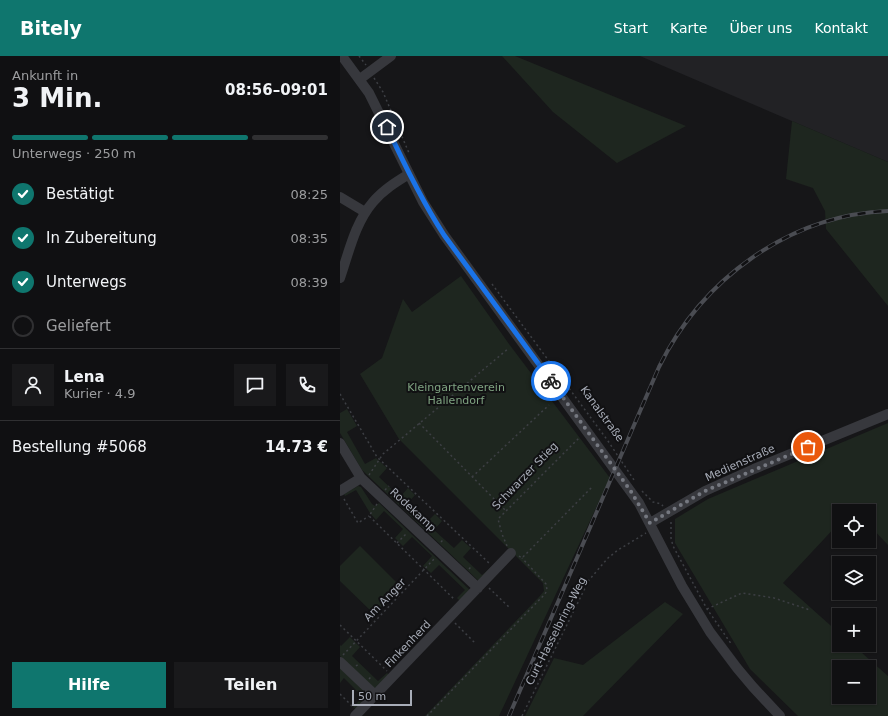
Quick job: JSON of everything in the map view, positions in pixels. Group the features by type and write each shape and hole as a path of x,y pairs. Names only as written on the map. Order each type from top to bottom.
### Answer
{"street":[{"name":"Kanalstraße","path":"342,56 360,79 381,116 429,212 444,235 630,490 652,526 682,586 703,611 737,668 780,716"},
{"path":"360,79 391,56"},
{"path":"340,278 356,230 365,212 381,194 409,174"},
{"path":"340,197 365,212"},
{"name":"Medienstraße","path":"652,526 669,517 712,488 754,469 888,414"},
{"name":"Rodekamp","path":"340,443 361,478 440,553 480,585"},
{"path":"341,493 361,478"},
{"path":"480,585 511,553"},
{"name":"Finkenherd","path":"357,714 480,585"},
{"path":"340,659 375,695"}],"path":[{"path":"359,56 382,92 411,155"},
{"name":"Kanalstraße","path":"492,285 608,441 638,485"},
{"path":"361,478 368,476 379,458 509,348"},
{"path":"340,394 379,458 496,569"},
{"path":"472,478 549,405"},
{"path":"419,424 506,512"},
{"name":"Schwarzer Stieg","path":"511,553 502,534 498,519 587,430"},
{"path":"522,558 592,486"},
{"path":"642,491 653,502 661,504 669,517 673,546 703,611 734,647"},
{"path":"341,493 358,522 369,516 374,506 383,499"},
{"path":"369,516 461,605"},
{"name":"Curt-Hasselbring-Weg","path":"522,716 589,580 608,558 618,550 652,526 665,522 669,517"},
{"path":"398,543 413,527"},
{"path":"427,716 545,594 547,590 546,584 522,558 515,552 511,553"},
{"name":"Am Anger","path":"340,659 356,640 440,553"},
{"path":"480,585 510,608"},
{"path":"703,611 742,593 774,598 810,610"},
{"path":"449,618 476,644"},
{"path":"340,624 393,676"},
{"path":"340,694 357,714"}],"shaded area":[{"path":"640,56 888,56 888,162"}],"green space":[{"path":"502,56 515,56 686,126 617,163 553,112"},
{"path":"792,121 888,162 888,306 826,229 825,211 813,188 786,179"},
{"name":"Kleingartenverein Hallendorf","path":"461,276 509,344 610,478 499,716 425,716 539,597 544,591 543,583 399,439 360,374 382,358 403,299 412,312"},
{"path":"347,409 357,426 347,432 365,464 376,458 387,468 379,477 400,497 408,488 415,495 407,504 427,522 435,514 442,521 434,530 454,548 462,540 471,548 463,557 482,575 491,567 495,570 482,584 362,470 340,433 340,413"},
{"path":"888,423 888,545 876,532 876,504 832,504 832,530 783,583 832,627 832,652 861,652 870,660 832,660 832,704 876,704 876,665 888,676 888,716 798,716 750,669 675,543 675,519 708,499"},
{"path":"358,486 361,487 372,504 375,506 379,503 473,593 463,604 457,598 465,590 439,565 431,573 423,566 432,556 412,537 403,546 395,538 403,529 384,511 376,520 356,490 345,496 344,494"},
{"path":"360,546 401,587 374,614 340,581 340,566"},
{"path":"665,602 683,614 583,716 525,716 554,658 583,665"},
{"path":"350,637 360,647 352,656 378,681 387,673 392,678 378,692 340,656 340,645 341,646"},
{"path":"340,668 372,699 359,712 353,707 363,697 344,678 340,683"}],"railway":[{"path":"509,716 659,367 677,335 699,306 724,280 752,258 783,239 816,225 852,215 888,211"}],"way so far":[{"path":"551,381 630,490 650,523 705,491 808,447"}],"route":[{"path":"387,127 429,212 444,235 551,381"}]}
